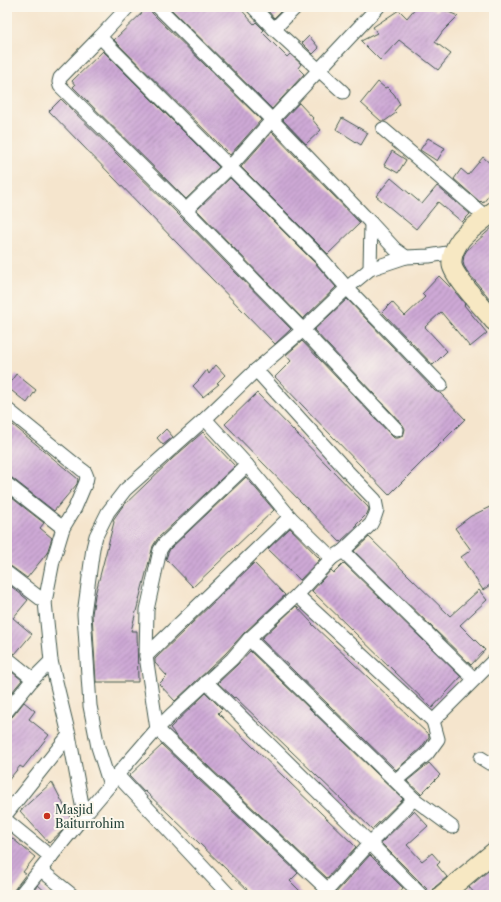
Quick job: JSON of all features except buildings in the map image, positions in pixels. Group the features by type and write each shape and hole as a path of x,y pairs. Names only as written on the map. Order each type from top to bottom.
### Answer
{"street":[{"path":"128,7 100,38 60,78 60,86 186,210 303,330 397,430"},
{"path":"158,7 272,120 395,249 406,257"},
{"path":"253,7 274,29 343,92"},
{"path":"274,29 296,7"},
{"path":"186,210 230,167 318,70 378,7"},
{"path":"100,38 321,258 347,288 441,385"},
{"path":"383,129 490,214 474,226 461,239 453,252 452,263 458,278 494,321"},
{"path":"370,269 371,223"},
{"path":"229,895 110,784 98,747 90,706 84,614 96,536 108,512 125,490 206,419 256,370 303,330 347,288 370,269 406,257 429,256 453,252"},
{"path":"20,895 85,814 157,729 232,659 249,639 371,524 377,510 375,500 256,370"},
{"path":"7,409 85,472 87,478 75,508 63,528 53,561 45,602 51,661 69,735 85,814"},
{"path":"206,419 290,517 338,555 474,679"},
{"path":"247,465 164,544 160,550 147,610 146,656 157,729 325,893 370,843 414,799"},
{"path":"7,484 63,528"},
{"path":"146,656 290,517"},
{"path":"7,573 45,602"},
{"path":"297,594 433,722 438,739 427,754 396,780"},
{"path":"249,639 414,799 452,827"},
{"path":"7,658 33,679"},
{"path":"433,722 494,660"},
{"path":"7,711 33,679 51,661"},
{"path":"206,682 370,843 414,893"},
{"path":"7,813 69,735"},
{"path":"481,758 494,764"},
{"path":"7,821 51,857"},
{"path":"442,895 494,852"},
{"path":"41,870 72,895"}],"place":[{"name":"Masjid Baiturrohim","path":"47,816"}]}
